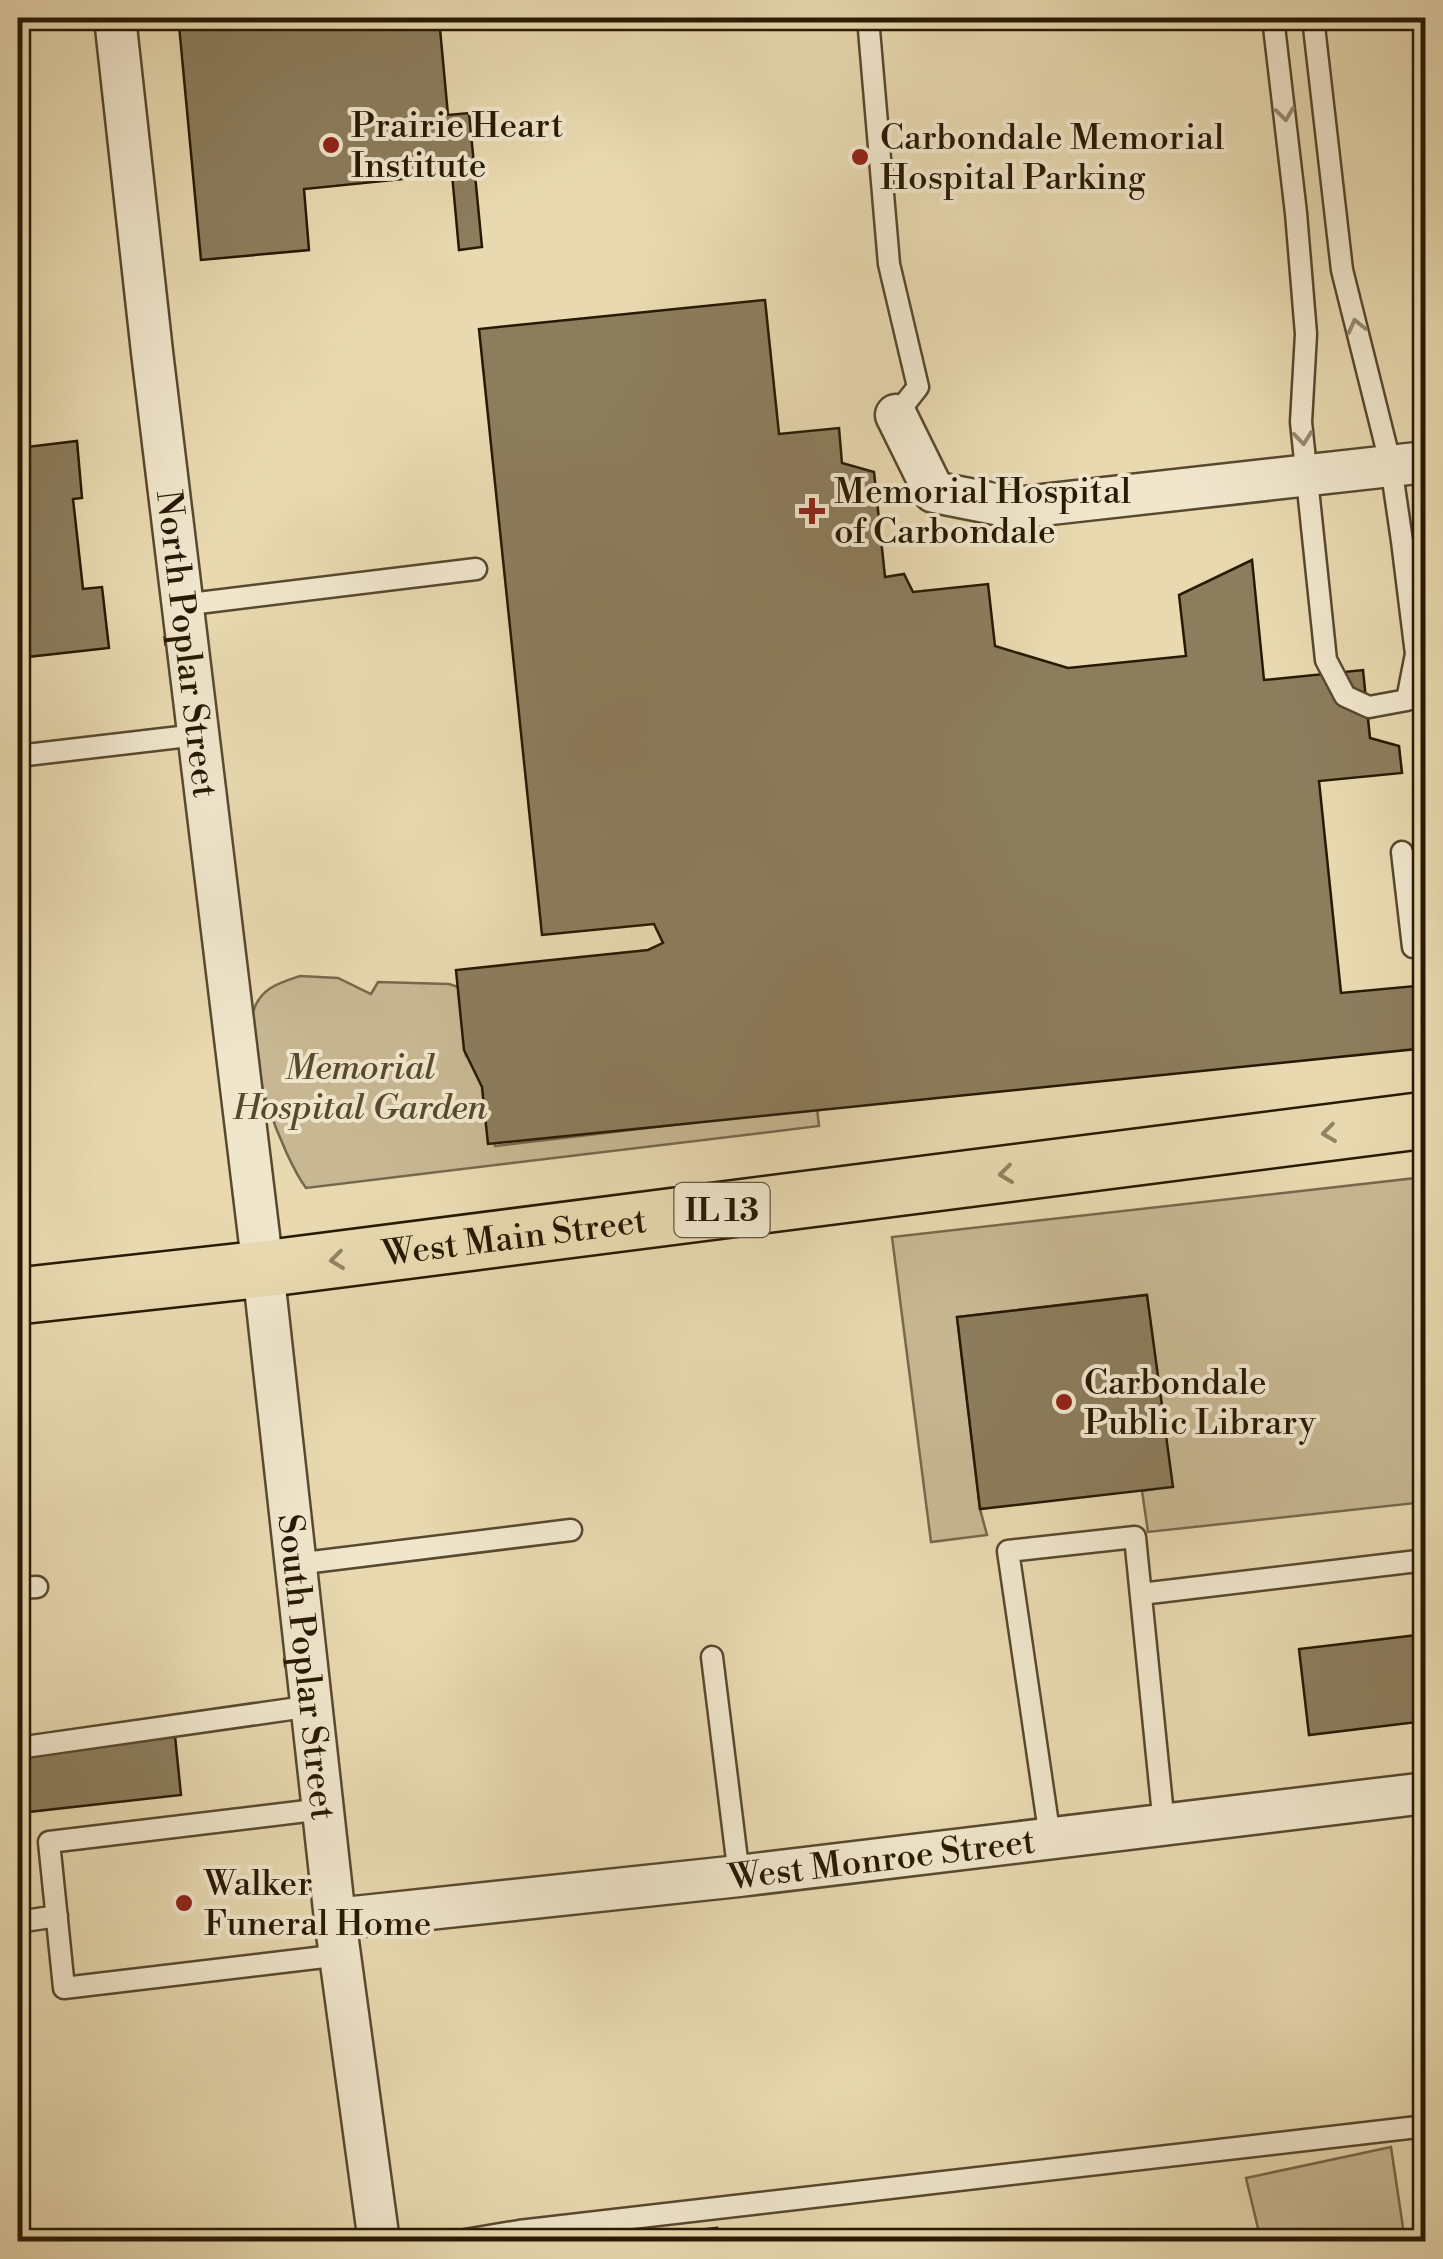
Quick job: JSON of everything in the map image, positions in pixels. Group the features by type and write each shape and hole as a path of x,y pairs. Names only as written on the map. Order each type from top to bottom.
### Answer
{"highway":[{"name":"West Main Street","path":"18,1296 263,1269 1426,1120"}],"street":[{"name":"North Poplar Street","path":"115,18 263,1269"},
{"path":"896,416 934,492 1015,508 1408,464"},
{"name":"South Poplar Street","path":"263,1269 338,1937 378,2242"},
{"name":"West Monroe Street","path":"338,1937 739,1876 1426,1793"}],"lane":[{"path":"868,18 889,264 918,387 896,416"},
{"path":"1273,18 1296,213 1304,317 1301,422 1326,660 1344,696 1369,706 1407,700 1416,654 1408,464 1342,270 1312,18"},
{"path":"182,604 476,569"},
{"path":"18,756 197,735"},
{"path":"1402,852 1412,947 1426,947"},
{"path":"296,1564 572,1530"},
{"path":"1050,1838 1008,1552 1135,1537 1164,1825"},
{"path":"1141,1594 1426,1560"},
{"path":"712,1657 739,1876"},
{"path":"18,1748 312,1706"},
{"path":"323,1810 49,1842 64,1988 338,1937"},
{"path":"18,1922 57,1916"},
{"path":"452,2242 539,2228 1426,2126"}],"green space":[{"name":"Memorial Hospital Garden","path":"300,976 338,978 371,994 378,982 458,987 466,1056 485,1057 495,1146 817,1108 819,1126 306,1188 286,1153 267,1102 251,1029 260,997 278,984"},
{"path":"1425,1177 1425,1502 1148,1532 1142,1491 1172,1486 1146,1295 957,1317 980,1509 987,1535 931,1542 892,1237"},
{"path":"1391,2147 1405,2241 1261,2241 1246,2178"}],"building":[{"name":"Prairie Heart Institute","path":"258,18 439,18 448,115 469,113 482,247 459,250 452,174 304,189 309,250 201,260 179,25"},
{"path":"765,300 779,434 839,428 842,463 874,472 885,577 904,574 913,592 988,584 995,646 1068,668 1186,656 1179,595 1252,560 1264,680 1363,670 1370,738 1399,746 1402,773 1319,781 1341,993 1426,985 1426,1048 488,1144 482,1087 464,1050 456,970 648,950 663,943 654,924 542,935 479,329"},
{"path":"77,441 82,498 73,499 83,589 102,587 109,648 18,658 18,448"},
{"name":"Carbondale Public Library","path":"1147,1295 1173,1487 980,1509 957,1317"},
{"path":"1426,1634 1426,1721 1309,1735 1299,1649"},
{"path":"175,1736 181,1795 28,1812 21,1753"},
{"path":"717,2228 718,2242 670,2242 669,2233"}],"place":[{"name":"Prairie Heart Institute","path":"331,145"},
{"name":"Carbondale Memorial Hospital Parking","path":"860,157"},
{"name":"Memorial Hospital of Carbondale","path":"812,511"},
{"name":"Carbondale Public Library","path":"1064,1402"},
{"name":"Walker Funeral Home","path":"184,1903"}]}
